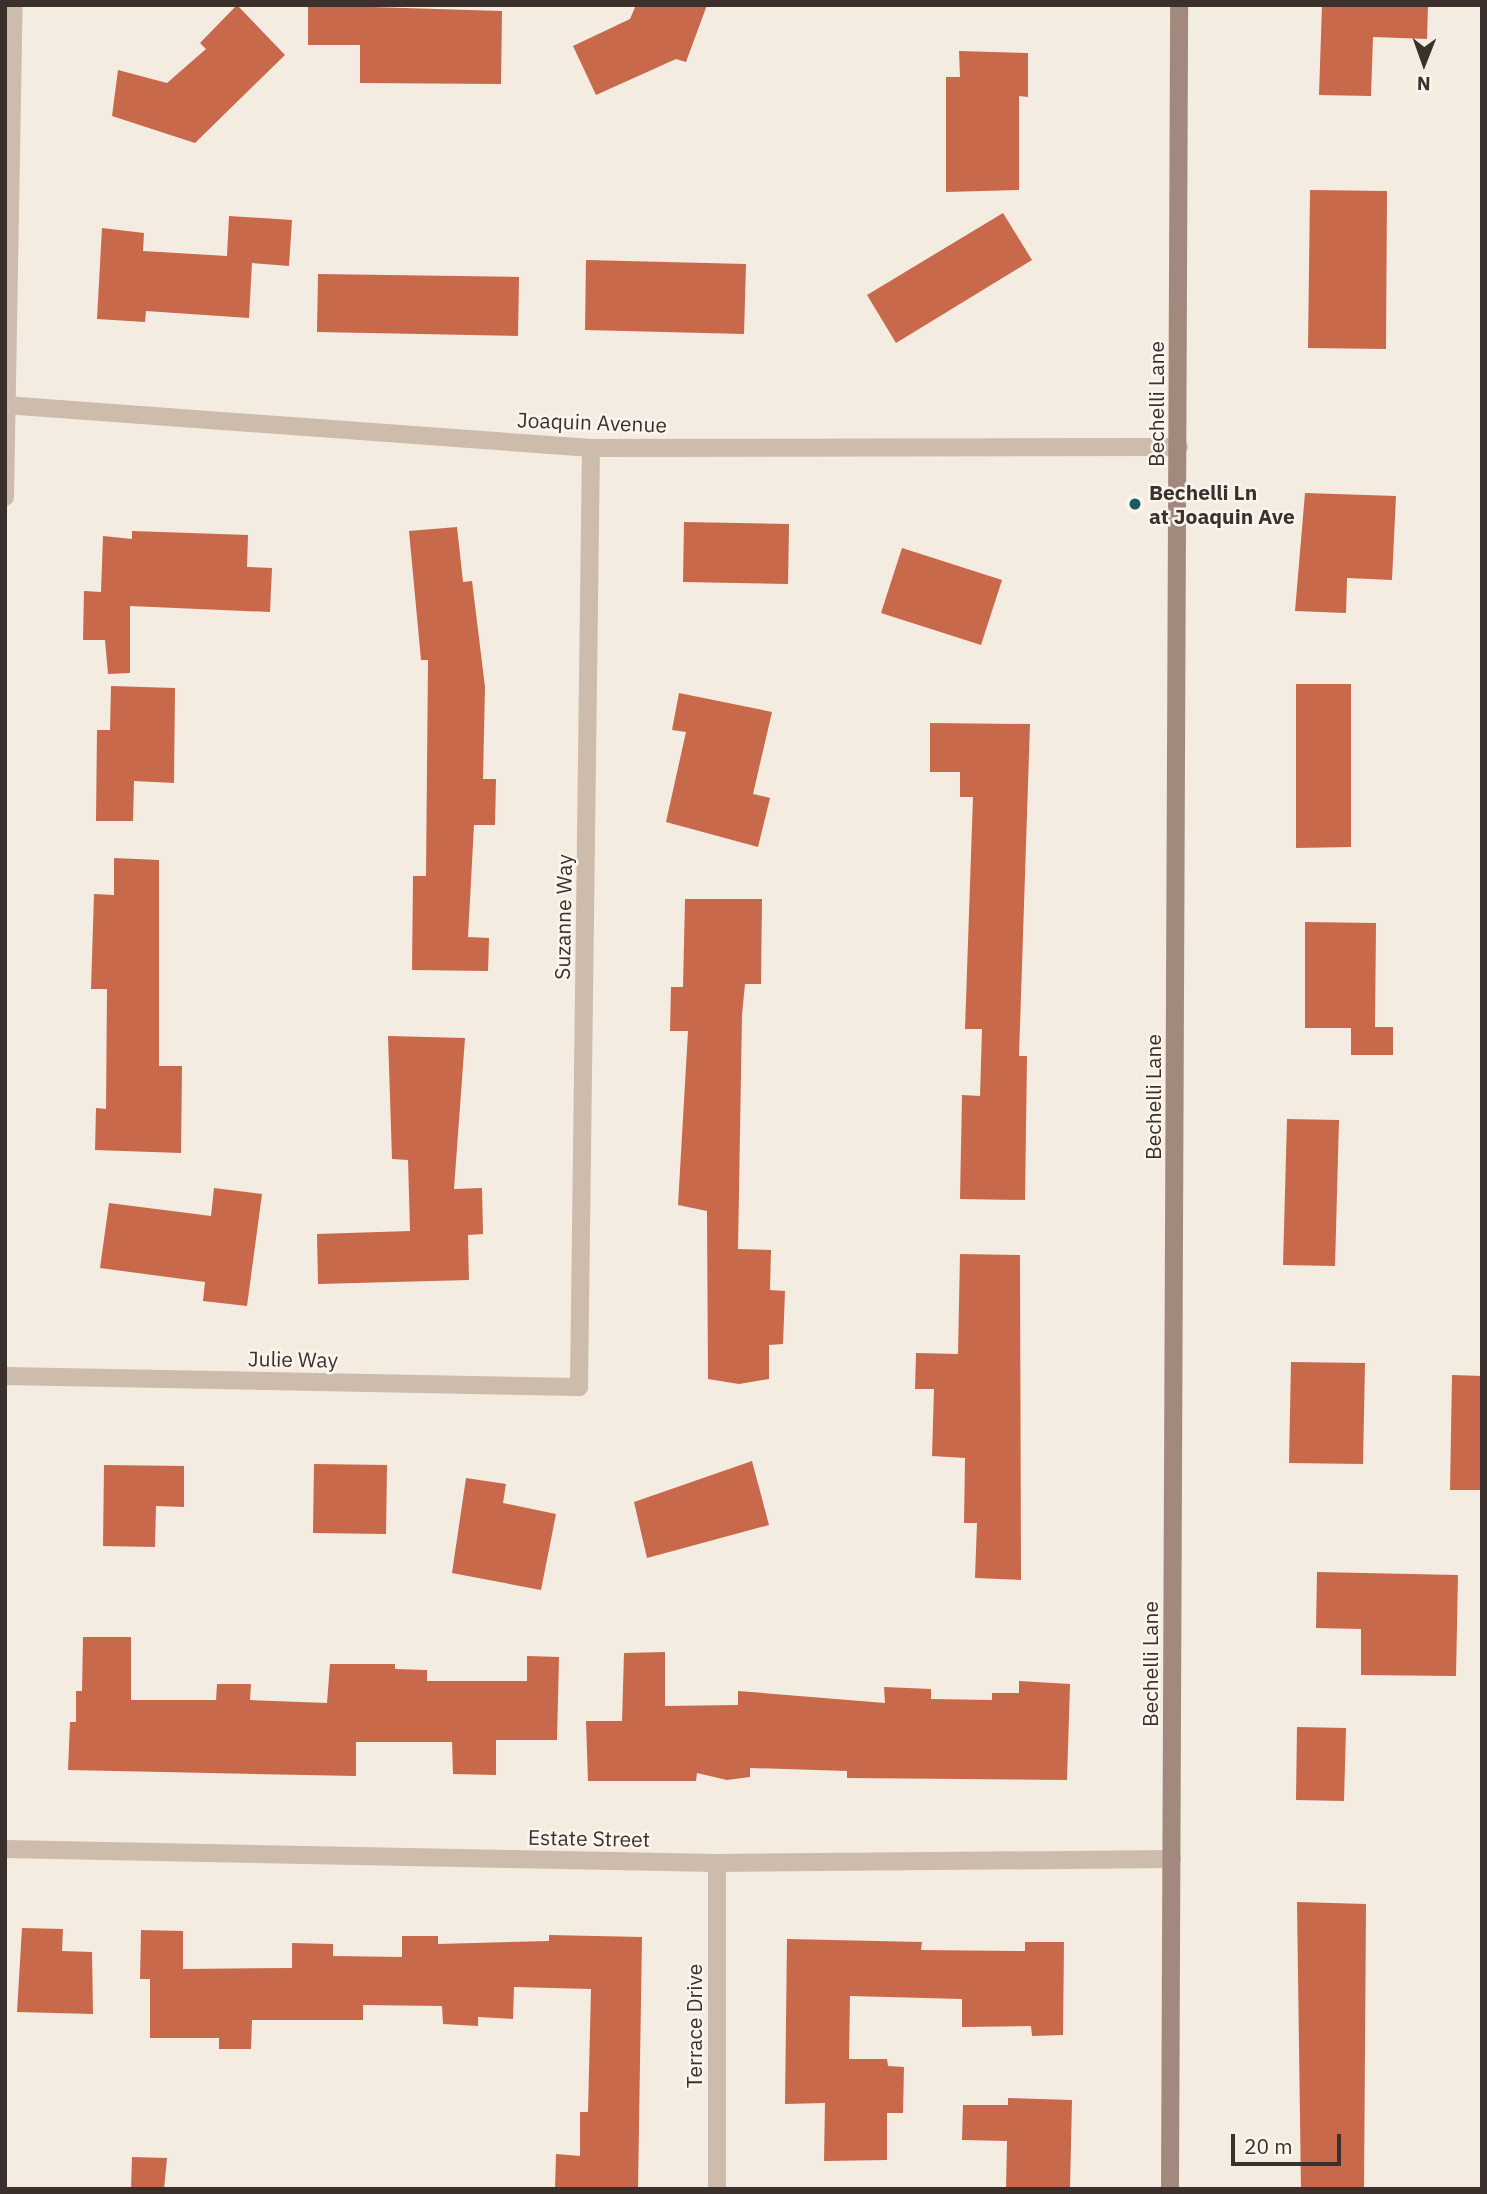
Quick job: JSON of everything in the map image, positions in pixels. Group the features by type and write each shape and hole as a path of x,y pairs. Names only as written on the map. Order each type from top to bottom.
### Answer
{"main road":[{"name":"Bechelli Lane","path":"1170,2189 1179,5"}],"street":[{"path":"5,497 14,5"},
{"name":"Joaquin Avenue","path":"6,406 591,448 1178,447"},
{"name":"Suzanne Way","path":"579,1387 591,448"},
{"name":"Julie Way","path":"5,1376 579,1387"},
{"name":"Estate Street","path":"5,1849 717,1863 1172,1859"},
{"name":"Terrace Drive","path":"717,1863 717,2189"}],"building":[{"path":"237,5 285,55 195,143 112,116 118,70 167,83 206,49 200,43"},
{"path":"308,5 502,11 501,84 360,83 360,45 308,45"},
{"path":"636,5 707,5 686,62 676,59 596,95 573,46 630,19"},
{"path":"1322,5 1428,5 1427,39 1373,37 1371,96 1319,95"},
{"path":"959,51 1028,53 1028,97 1019,96 1019,190 946,192 946,77 960,77"},
{"path":"1310,190 1387,191 1386,349 1308,348"},
{"path":"1003,213 1032,260 896,343 867,295"},
{"path":"229,216 292,220 289,266 252,263 249,318 146,311 145,322 97,319 102,228 144,233 143,251 227,256"},
{"path":"586,260 746,264 744,334 585,330"},
{"path":"318,274 519,277 518,336 317,332"},
{"path":"1305,493 1396,496 1392,580 1347,578 1346,613 1295,611"},
{"path":"684,522 789,524 788,584 683,582"},
{"path":"457,527 463,582 472,581 485,687 483,779 496,779 495,825 474,825 468,937 489,938 488,971 412,970 413,876 426,876 428,660 421,660 409,531"},
{"path":"132,531 248,535 247,567 272,568 270,612 130,606 130,673 108,674 105,640 83,640 84,591 101,592 103,536 132,539"},
{"path":"902,548 1002,580 981,645 881,613"},
{"path":"1296,684 1351,684 1351,847 1296,848"},
{"path":"111,686 175,688 174,783 134,781 133,821 96,821 97,730 110,730"},
{"path":"679,693 772,712 753,794 770,798 758,847 666,822 686,732 672,730"},
{"path":"930,723 1030,724 1019,1056 1027,1056 1025,1200 960,1199 962,1095 980,1096 982,1029 965,1029 973,797 960,797 960,772 930,772"},
{"path":"114,858 159,860 159,1066 182,1066 181,1153 95,1150 96,1108 106,1109 107,989 91,989 94,894 114,895"},
{"path":"685,899 762,899 761,984 745,984 742,1015 738,1249 771,1250 770,1290 785,1291 783,1344 769,1345 769,1379 739,1384 708,1379 707,1211 678,1205 688,1031 670,1031 671,987 683,987"},
{"path":"1305,922 1376,923 1375,1027 1393,1027 1393,1055 1351,1055 1351,1028 1305,1028"},
{"path":"388,1036 465,1038 454,1189 482,1188 483,1234 468,1235 469,1280 318,1284 317,1234 410,1231 408,1160 392,1159"},
{"path":"1287,1119 1339,1120 1335,1266 1283,1265"},
{"path":"214,1188 262,1194 247,1306 203,1301 205,1282 100,1268 109,1203 211,1216"},
{"path":"960,1254 1020,1255 1021,1580 975,1578 977,1523 964,1523 965,1458 932,1456 934,1389 915,1389 916,1353 958,1354"},
{"path":"1291,1362 1365,1363 1363,1464 1289,1463"},
{"path":"1452,1375 1482,1376 1482,1490 1450,1490"},
{"path":"752,1461 769,1525 647,1558 634,1502"},
{"path":"314,1464 387,1465 386,1534 313,1533"},
{"path":"104,1465 184,1466 184,1507 156,1506 155,1547 103,1546"},
{"path":"466,1478 506,1484 503,1503 556,1514 541,1590 452,1573"},
{"path":"1317,1572 1458,1575 1456,1676 1361,1675 1361,1629 1316,1628"},
{"path":"83,1637 131,1637 131,1700 216,1700 217,1684 251,1684 250,1700 327,1703 330,1664 395,1664 395,1669 427,1670 427,1681 527,1681 527,1656 559,1657 557,1740 496,1740 496,1775 453,1774 452,1742 356,1742 356,1776 68,1770 70,1722 76,1722 76,1691 82,1691"},
{"path":"665,1652 665,1706 738,1705 738,1691 885,1703 884,1687 931,1689 931,1699 992,1700 992,1693 1019,1693 1019,1681 1070,1684 1067,1780 847,1778 847,1771 750,1768 750,1777 727,1780 697,1773 696,1781 588,1781 586,1721 622,1721 624,1653"},
{"path":"1297,1727 1346,1728 1344,1801 1296,1800"},
{"path":"1297,1902 1366,1904 1364,2189 1301,2189"},
{"path":"22,1928 63,1929 62,1951 92,1952 93,2014 17,2012"},
{"path":"141,1930 183,1931 183,1969 292,1968 292,1943 333,1944 333,1956 402,1957 402,1936 438,1936 438,1944 549,1941 549,1935 642,1937 638,2189 555,2189 556,2154 580,2156 580,2112 588,2112 591,1989 514,1987 513,2019 478,2017 478,2026 443,2024 442,2006 363,2005 363,2020 252,2020 251,2049 219,2049 219,2038 150,2038 150,1979 140,1979"},
{"path":"787,1939 922,1942 921,1950 1025,1951 1025,1942 1064,1942 1063,2035 1032,2036 1031,2026 962,2027 962,1999 850,1996 849,2059 887,2059 888,2066 904,2067 903,2113 887,2113 887,2160 824,2161 825,2103 785,2104"},
{"path":"1008,2098 1072,2100 1070,2189 1006,2189 1007,2141 962,2140 963,2105 1008,2105"},
{"path":"132,2157 167,2158 164,2189 131,2189"}],"place":[{"name":"Bechelli Ln at Joaquin Ave","path":"1135,504"}]}
